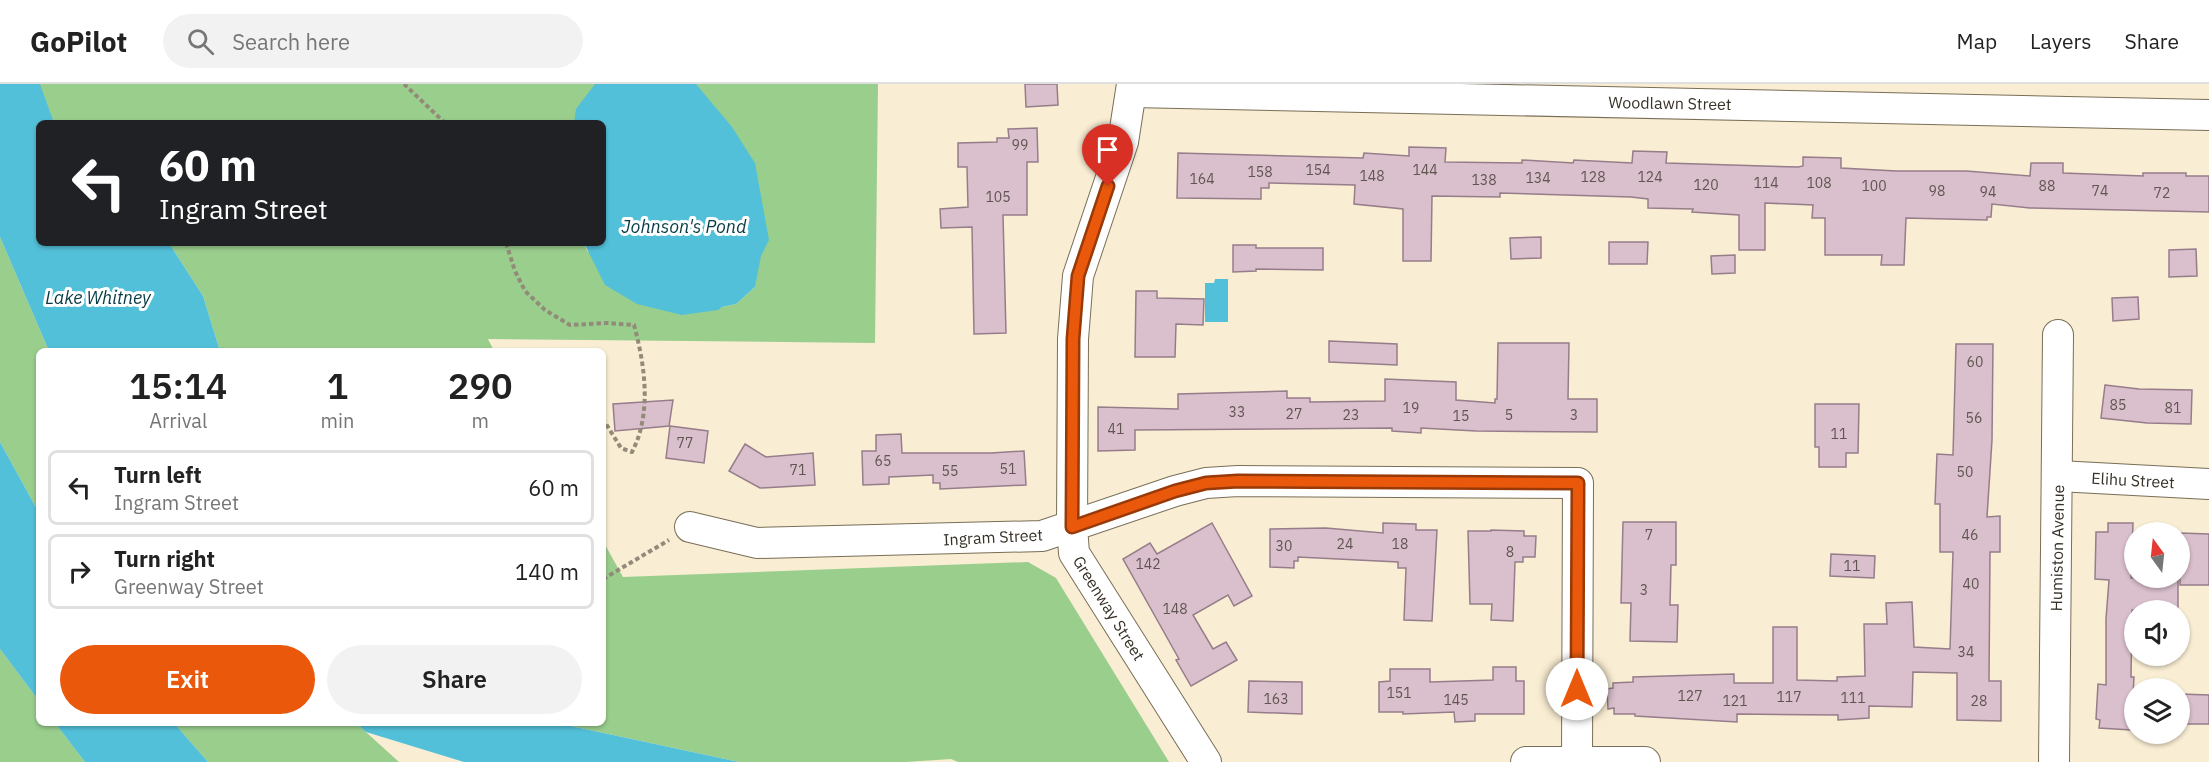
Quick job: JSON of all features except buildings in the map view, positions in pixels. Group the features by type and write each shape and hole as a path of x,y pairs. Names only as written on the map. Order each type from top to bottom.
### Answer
{"street":[{"name":"Woodlawn Street","path":"1132,88 2209,115"},
{"name":"Greenway Street","path":"1132,88 1123,142 1078,276 1073,339 1072,527 1074,553 1206,762"},
{"name":"Humiston Avenue","path":"2054,762 2058,335"},
{"name":"Elihu Street","path":"2058,476 2209,483"},
{"name":"Ingram Street","path":"690,528 757,543 1042,536 1175,491 1206,483 1238,481 1578,483 1577,761"},
{"path":"1526,762 1645,762"}],"path":[{"path":"404,84 442,120"},
{"path":"507,246 515,271 525,291 545,310 570,325 607,323 634,325 641,351 644,397 643,424 632,452 621,448 606,424"},
{"path":"606,577 690,528"}],"green space":[{"path":"38,84 600,84 577,120 52,120"},
{"path":"665,84 878,84 875,343 488,339 492,348 219,348 203,296 171,246 585,246 587,251 713,309 736,304 755,287"},
{"path":"0,237 48,348 36,348 36,508 0,442"},
{"path":"606,546 623,577 1028,562 1056,578 1169,762 958,762 951,759 906,762 739,762 571,726 606,726"},
{"path":"0,649 36,697 36,726 57,726 85,762 0,762"},
{"path":"177,726 359,726 399,762 208,762"}],"water":[{"name":"Lake Whitney","path":"0,84 40,84 53,120 36,120 36,246 171,246 203,296 219,348 48,348 0,237"},
{"name":"Johnson's Pond","path":"595,84 696,84 732,127 755,163 769,240 761,256 755,287 736,304 718,310 682,315 637,304 605,285 586,246 606,246 606,120 574,120 576,109"},
{"path":"1215,279 1228,279 1228,322 1205,322 1205,283 1214,283"},
{"path":"0,442 36,508 36,697 0,649"},
{"path":"57,726 177,726 208,762 85,762"},
{"path":"359,726 571,726 739,762 464,762 366,732"}],"route":[{"path":"1108,186 1078,276 1073,339 1072,527 1175,491 1206,483 1238,481 1578,483 1577,689"}]}
